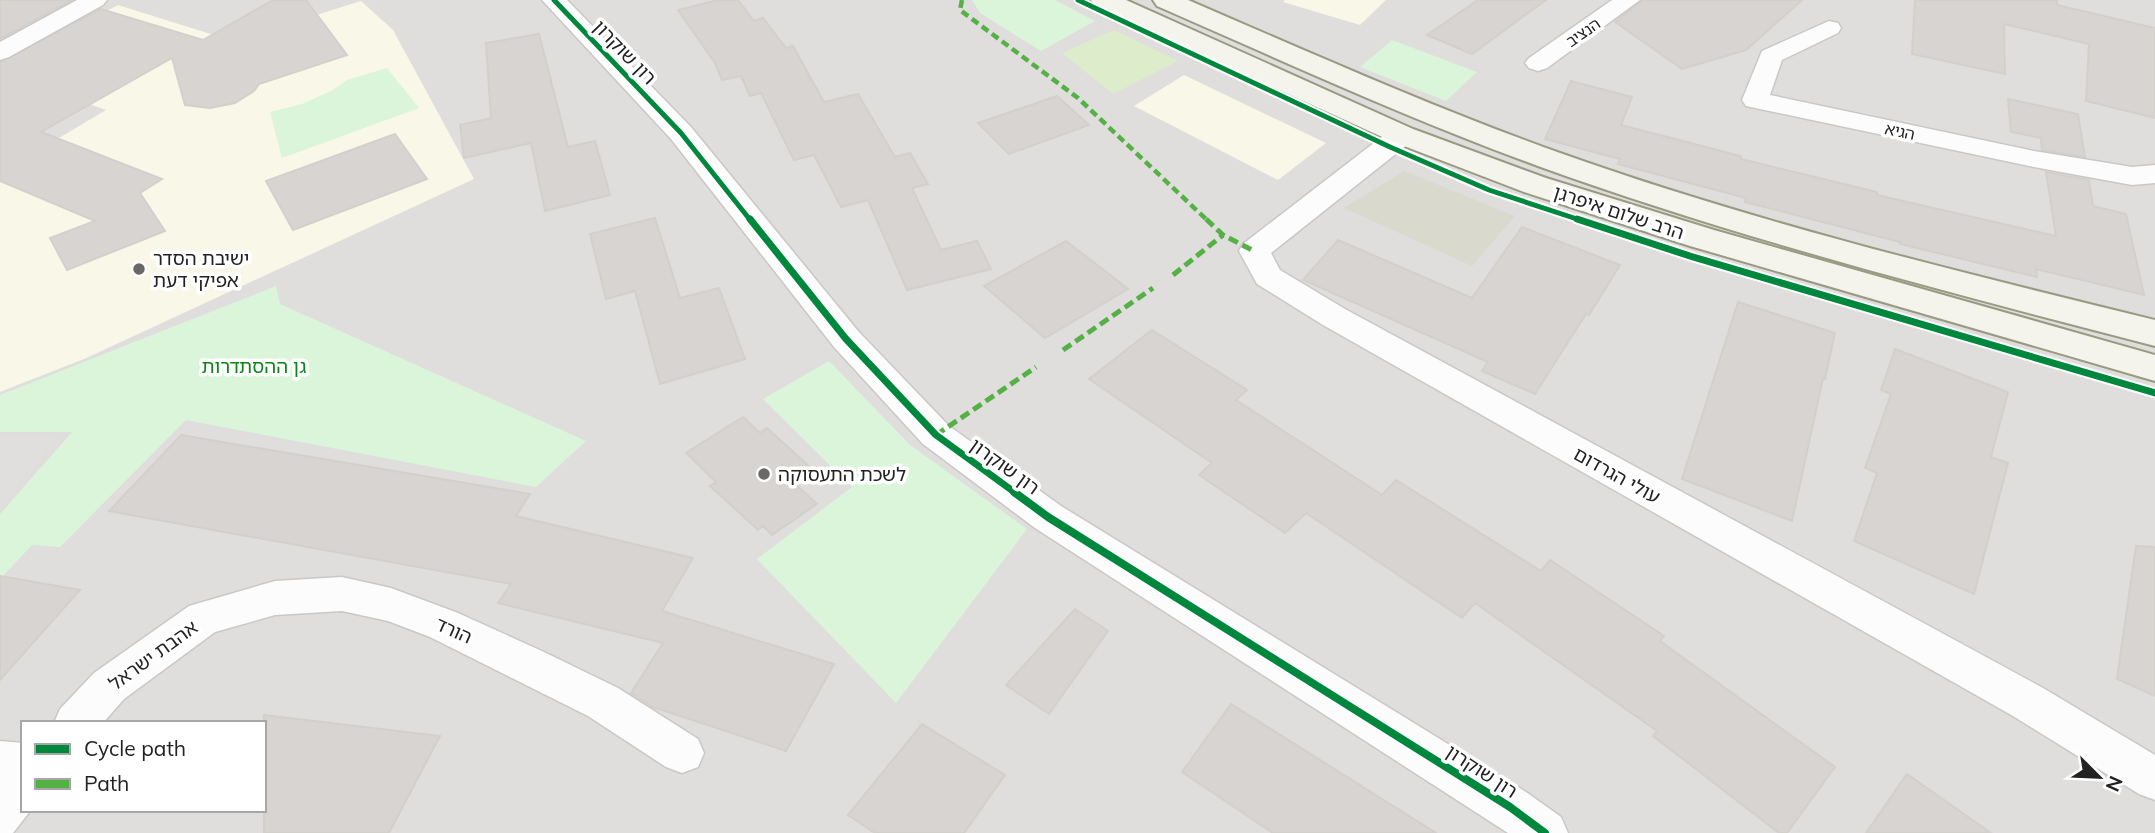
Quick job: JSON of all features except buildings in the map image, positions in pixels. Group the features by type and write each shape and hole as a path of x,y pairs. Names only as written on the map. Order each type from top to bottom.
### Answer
{"main road":[{"name":"הרב שלום איפרגן","path":"1104,0 1402,135 1535,185 1702,238 2155,368"},
{"name":"הרב שלום איפרגן","path":"1166,0 1418,107 1551,159 1841,249 2155,333"}],"street":[{"path":"0,52 95,0"},
{"name":"רון שוקרון","path":"554,0 681,133 846,340 936,435 1048,517 1510,807 1545,833"},
{"name":"הנציב","path":"1538,63 1628,0"},
{"name":"הגיא","path":"1829,28 1771,56 1755,100 2034,159 2133,176 2155,174"},
{"name":"עולי הגרדום","path":"1402,135 1254,251 1268,277 1536,430 2028,702 2155,779"},
{"name":"הורד","path":"204,618 275,598 342,594 391,605 444,625 590,696 682,754"},
{"name":"אהבת ישראל","path":"77,721 109,686 204,618"},
{"path":"0,762 21,764"},
{"path":"0,816 21,787"}],"shaded area":[{"path":"0,0 2155,0 2155,833 0,833"},
{"path":"1386,0 1360,25 1283,2"},
{"name":"ישיבת הסדר אפיקי דעת","path":"361,1 393,30 474,179 84,359 0,392 0,173 106,110 0,72 0,67 118,5 233,41"},
{"path":"1184,75 1326,143 1278,180 1134,106"},
{"path":"1404,171 1515,216 1472,266 1344,208"},
{"path":"59,437 0,504 0,438"}],"green space":[{"path":"972,0 1055,0 1095,21 1041,51 980,13"},
{"path":"1114,30 1178,61 1113,94 1062,53"},
{"path":"1392,40 1477,72 1446,101 1360,67"},
{"path":"387,68 419,108 282,158 270,112 302,104 333,90 347,80"},
{"name":"גן ההסתדרות","path":"276,286 280,304 586,441 536,487 186,420 60,547 32,545 0,579 0,514 72,432 0,432 0,395"},
{"path":"829,361 910,445 1027,529 896,703 757,559 852,487 763,399"}],"marked path":[{"path":"962,0 960,10 1078,98 1223,235 1254,251"},
{"path":"1173,275 1223,235"},
{"path":"1063,350 1153,288"},
{"path":"936,435 1036,367"}],"cycle path":[{"path":"554,0 681,133 846,339 936,435 1048,517 1510,807 1545,833"},
{"path":"1078,0 1390,147 1489,190 1693,257 2155,393"}],"place":[{"name":"ישיבת הסדר אפיקי דעת","path":"139,269"},
{"name":"לשכת התעסוקה","path":"764,474"}]}
